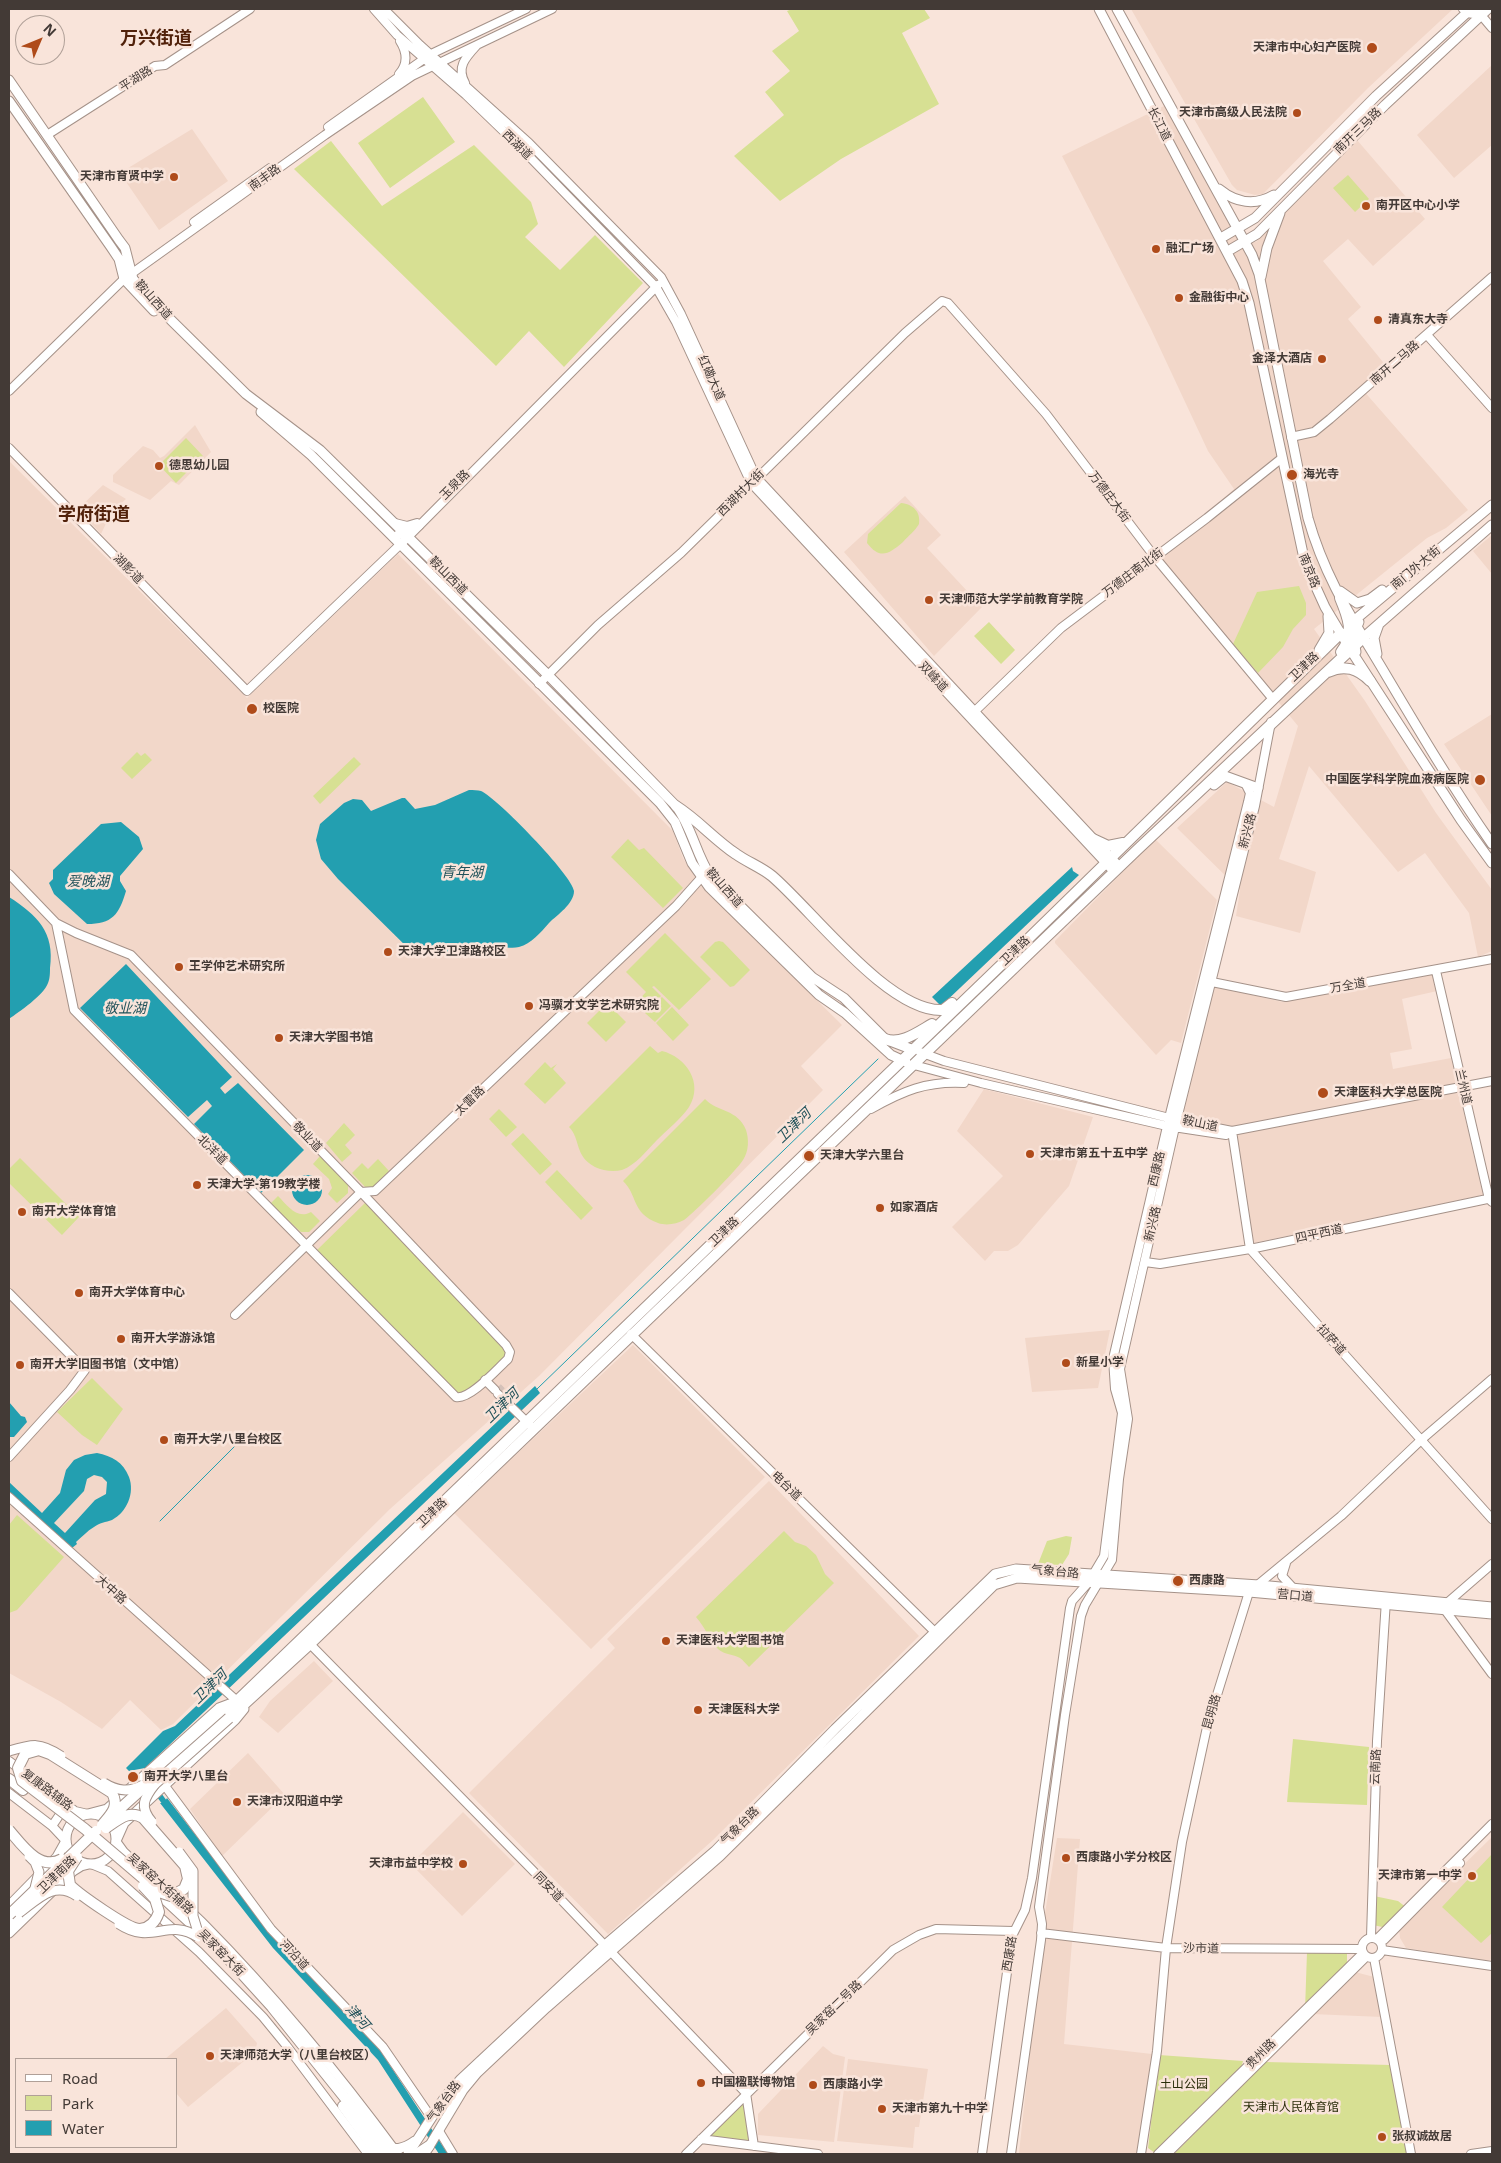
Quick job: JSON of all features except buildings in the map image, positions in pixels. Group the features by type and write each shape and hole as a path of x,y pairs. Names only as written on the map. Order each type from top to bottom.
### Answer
{"highway":[{"path":"1340,598 1353,629"},
{"name":"卫津路","path":"104,1827 160,1783 227,1716 255,1695 310,1644 526,1419 631,1334 914,1065 1116,869 1321,676 1350,646 1353,629"},
{"name":"卫津路","path":"227,1716 238,1701 526,1419 911,1049 954,1010 1315,656 1353,629"},
{"path":"1321,676 1335,669 1347,667 1360,672 1370,681"},
{"path":"676,806 703,825 734,853 774,877 882,984 916,1005 935,1011 943,1010 980,978 998,967"},
{"path":"1090,842 1112,847 1128,840"},
{"path":"885,1039 896,1041 907,1038 954,1010"},
{"path":"23,1785 18,1768 25,1754 34,1750 50,1754 112,1793 115,1799 114,1810 104,1827"},
{"path":"9,1770 23,1785"},
{"path":"9,1779 23,1785"},
{"path":"9,1786 23,1785"},
{"name":"吴家窑大街","path":"23,1785 150,1889 198,1933 272,2007 331,2085 391,2153"},
{"path":"104,1827 127,1814 140,1816 185,1866 188,1879 180,1893 167,1895 150,1889"},
{"name":"卫津南路","path":"9,1915 104,1827"},
{"path":"9,1830 41,1861 49,1863 58,1862 75,1854"},
{"path":"75,1854 68,1871 70,1885 132,1926 146,1928 158,1918 159,1907 150,1889"},
{"name":"卫津南路","path":"9,1924 75,1854"},
{"name":"吴家窑大街","path":"331,2085 352,2119 378,2154"},
{"path":"352,2119 391,2153"},
{"path":"417,2154 427,2150"}],"main road":[{"name":"长江道","path":"1099,9 1212,221 1224,236"},
{"name":"长江道","path":"1117,9 1242,237"},
{"name":"南开三马路","path":"1228,251 1242,237 1257,216 1376,96 1474,10"},
{"name":"南开三马路","path":"1224,236 1242,237 1265,225 1385,105 1474,10"},
{"name":"鞍山西道","path":"9,80 125,248 126,274 246,394 320,450 548,675 676,806 683,818 699,858 716,882 812,977 844,998 885,1039 911,1049"},
{"name":"鞍山西道","path":"9,101 119,258 126,274 240,395 300,444 670,814 701,878 819,995 845,1013 891,1055 914,1065"},
{"path":"1215,186 1227,195 1251,202 1262,201 1282,191"},
{"path":"1261,285 1270,238 1285,205"},
{"name":"南京路","path":"1224,236 1228,251 1250,302 1301,553 1325,606 1353,629 1385,673 1469,811 1492,844"},
{"path":"1239,274 1242,237"},
{"name":"南京路","path":"1242,237 1261,285 1310,526 1331,582 1340,598"},
{"name":"南门外大街","path":"1353,629 1370,607 1492,505"},
{"path":"385,529 397,534 406,534 418,524"},
{"name":"南门外大街","path":"1353,629 1380,621 1492,525"},
{"path":"1331,582 1350,600 1357,602 1365,601 1419,559 1443,546"},
{"path":"1315,656 1327,638 1330,628 1325,606"},
{"path":"1380,621 1374,642 1385,673"},
{"name":"南京路","path":"1353,629 1350,646 1370,681 1461,820 1492,863"},
{"path":"1185,804 1200,797 1225,776 1258,788"},
{"name":"气象台路","path":"408,2154 430,2119 461,2078 607,1948 720,1856 938,1635 994,1585 1004,1580 1017,1578 1090,1579 1103,1575"},
{"name":"营口道","path":"1103,1575 1293,1588 1386,1600"},
{"name":"气象台路","path":"1090,1579 1098,1584"},
{"name":"营口道","path":"1098,1584 1492,1607"},
{"name":"营口道","path":"1448,1605 1492,1614"},
{"path":"198,1933 193,1916 193,1870 190,1864 148,1816 144,1809 146,1797 235,1720 255,1695"},
{"path":"9,1906 57,1857 66,1840 68,1829 73,1822 88,1814 107,1809 219,1708 238,1701"},
{"path":"9,1751 37,1744 47,1747 119,1790 134,1790 160,1783"},
{"path":"9,1933 73,1871 81,1866 104,1860 110,1855 124,1823 149,1800 160,1783"},
{"path":"88,1814 104,1818 110,1824 116,1841"},
{"path":"9,1837 38,1868 39,1878 33,1891"},
{"path":"66,1840 72,1856 84,1863 91,1864"},
{"path":"20,1913 48,1891 62,1888 71,1891 132,1932 143,1934 179,1929 198,1933"},
{"name":"气象台路","path":"427,2150 472,2079 607,1948"},
{"path":"391,2153 405,2147 419,2137"}],"street":[{"name":"平湖路","path":"47,135 155,66 165,65 250,9"},
{"name":"西湖道","path":"374,9 397,34 435,64 523,150 653,289"},
{"name":"西湖道","path":"384,9 427,57"},
{"name":"南丰路","path":"9,386 126,274 427,57 526,9"},
{"name":"南丰路","path":"9,391 126,274 397,86 435,64 552,9"},
{"path":"1474,10 1492,28"},
{"path":"393,80 402,70 406,58 404,46 397,34"},
{"path":"466,84 461,76 461,64 480,42"},
{"name":"西湖道","path":"435,64 466,84 529,143 662,278"},
{"name":"南开二马路","path":"1291,437 1314,432 1492,277"},
{"name":"玉泉路","path":"418,524 662,278"},
{"name":"红磡大道","path":"662,278 677,306 753,480"},
{"path":"653,289 666,292 677,306"},
{"name":"红磡大道","path":"653,289 666,303 753,480"},
{"name":"西湖村大街","path":"539,684 598,625 681,553 753,480 905,333 942,301"},
{"name":"万德庄大街","path":"942,301 948,303 1046,414 1154,556 1272,698"},
{"path":"1427,335 1492,408"},
{"name":"湖影道","path":"9,448 246,689 399,543"},
{"name":"万德庄南北街","path":"972,714 1061,628 1154,556 1207,518 1282,458"},
{"name":"双峰道","path":"753,480 1116,869"},
{"path":"393,522 404,526 418,524"},
{"path":"399,543 406,534"},
{"path":"1258,788 1271,722"},
{"path":"1207,982 1250,793 1246,785"},
{"name":"新兴路","path":"1103,1575 1113,1555 1118,1483 1128,1419 1120,1369 1172,1122 1258,788"},
{"path":"1108,860 1137,850"},
{"path":"9,874 56,923"},
{"name":"太雷路","path":"235,1315 361,1192 375,1191 669,912 701,878"},
{"name":"敬业道","path":"56,923 76,934 128,953 361,1192 506,1345 510,1352 510,1357 487,1379"},
{"name":"北洋道","path":"56,923 74,1010 456,1397 462,1398 471,1393 487,1379"},
{"name":"万全道","path":"1207,982 1286,997 1436,971 1492,959"},
{"name":"兰州道","path":"1436,971 1491,1200"},
{"name":"鞍山道","path":"911,1049 1172,1122"},
{"name":"鞍山道","path":"914,1065 981,1083 1232,1133 1464,1089 1492,1086"},
{"name":"鞍山道","path":"1464,1089 1492,1081"},
{"path":"864,1112 914,1087 931,1084 981,1083"},
{"name":"西康路","path":"982,2154 1013,1931 1025,1910 1032,1878 1070,1608 1075,1596 1090,1579 1104,1556 1122,1413 1115,1389 1113,1359 1172,1122"},
{"path":"1232,1133 1250,1249"},
{"name":"四平西道","path":"1144,1262 1160,1264 1250,1249 1491,1200"},
{"name":"拉萨道","path":"1250,1249 1492,1519"},
{"path":"9,1293 85,1370 70,1390 9,1457"},
{"name":"电台道","path":"631,1334 938,1635"},
{"path":"487,1379 526,1419"},
{"path":"1249,1592 1341,1516 1421,1440 1492,1379"},
{"name":"大中路","path":"9,1497 214,1682 238,1701"},
{"path":"1286,1562 1282,1576 1293,1588"},
{"path":"1448,1605 1492,1564"},
{"path":"1448,1605 1492,1571"},
{"path":"1012,2154 1041,1933 1039,1907 1065,1715 1082,1612 1103,1575"},
{"name":"昆明路","path":"1141,2154 1157,2051 1166,1948 1182,1842 1207,1727 1249,1592"},
{"name":"云南路","path":"1378,1942 1377,1741 1386,1600"},
{"path":"1448,1605 1492,1674"},
{"name":"同安道","path":"310,1644 746,2093"},
{"name":"复康路辅路","path":"9,1761 75,1811 88,1814"},
{"name":"河沿道","path":"160,1783 271,1929 383,2047 430,2119"},
{"name":"复康路辅路","path":"9,1793 52,1826 66,1840"},
{"path":"52,1826 67,1805"},
{"name":"贵州路","path":"1378,1942 1492,1824"},
{"name":"贵州路","path":"1167,2154 1378,1942 1492,1831"},
{"name":"吴家窑大街辅路","path":"116,1841 124,1852 204,1924 260,1983 307,2037 391,2153"},
{"path":"108,1871 124,1852"},
{"name":"吴家窑大街辅路","path":"91,1864 108,1871 199,1952 251,2005 286,2045 368,2154"},
{"name":"吴家窑二号路","path":"686,2154 893,1950 919,1934 943,1929 1013,1931"},
{"name":"沙市道","path":"1041,1933 1166,1948 1366,1954"},
{"name":"贵州路","path":"1366,1954 1365,1940 1378,1942"},
{"path":"1378,1942 1492,1966"},
{"path":"1366,1954 1411,2154"},
{"name":"贵州路","path":"1158,2154 1366,1954"},
{"path":"746,2093 754,2146"},
{"path":"438,2132 453,2154"},
{"path":"701,2139 818,2154"},
{"path":"1471,2154 1492,2151"}],"shaded area":[{"path":"1131,9 1453,9 1368,88 1263,194 1255,195 1237,190 1232,185"},
{"path":"1492,65 1492,145 1454,178 1417,135"},
{"name":"海光寺","path":"1166,105 1237,237 1256,242 1357,140 1425,219 1373,266 1348,239 1323,261 1361,307 1348,319 1387,367 1362,389 1468,510 1446,528 1427,538 1314,629 1365,701 1436,813 1492,890 1492,951 1478,957 1469,913 1425,853 1398,872 1309,766 1279,859 1316,872 1300,933 1236,916 1240,890 1177,828 1227,782 1274,807 1298,726 1159,556 1234,489 1208,451 1150,327 1062,156"},
{"name":"天津市育贤中学","path":"192,129 228,181 159,230 120,173"},
{"name":"德思幼儿园","path":"195,425 211,452 179,485 171,481 150,500 113,482 113,475 143,446 153,450 160,458"},
{"name":"天津大学卫津路校区","path":"9,461 247,698 398,554 673,831 683,858 699,884 842,1025 801,1066 823,1090 539,1376 390,1509 173,1724 161,1730 130,1700 102,1729 61,1702 9,1673"},
{"path":"103,485 126,499 111,513 101,534 78,509"},
{"path":"905,496 941,535 927,548 982,607 934,656 844,552"},
{"path":"1492,535 1492,574 1473,551"},
{"name":"中国医学科学院血液病医院","path":"1492,714 1492,816 1444,744"},
{"path":"1155,839 1217,900 1181,1043 1171,1040 1156,1055 1055,943"},
{"name":"天津医科大学总医院","path":"1432,974 1437,991 1402,999 1412,1049 1390,1053 1393,1069 1451,1058 1483,1195 1253,1243 1234,1129 1181,1118 1214,986 1282,1002"},
{"name":"天津市第五十五中学","path":"984,1089 1093,1117 1069,1186 1018,1245 1008,1251 994,1251 985,1261 952,1227 1003,1176 957,1131"},
{"name":"新星小学","path":"1110,1330 1098,1388 1032,1392 1025,1338"},
{"path":"633,1345 765,1477 591,1649 454,1513"},
{"name":"天津医科大学","path":"769,1481 919,1636 713,1840 608,1934 469,1793 615,1648 607,1639"},
{"path":"314,1661 333,1681 278,1733 259,1717 270,1701"},
{"name":"天津市汉阳道中学","path":"248,1753 285,1795 222,1856 190,1809"},
{"name":"天津市益中学校","path":"463,1812 515,1864 462,1916 411,1864"},
{"name":"天津市第一中学","path":"1492,1837 1492,1959 1487,1961 1406,1948 1400,1938 1399,1928"},
{"path":"1057,1838 1080,1839 1064,2044 1152,2054 1137,2154 1019,2153 1044,1920"},
{"path":"1355,1972 1374,1977 1382,2017 1312,2014"},
{"name":"天津师范大学（八里台校区）","path":"226,2008 257,2043 255,2052 188,2107 178,2095 178,2058 166,2058"},
{"name":"西康路小学","path":"823,2046 833,2054 845,2057 834,2142 758,2135 758,2114"},
{"name":"天津市第九十中学","path":"848,2059 928,2069 919,2127 915,2127 913,2148 837,2141"}],"green space":[{"path":"792,9 924,9 930,18 902,33 939,104 841,159 780,201 734,156 784,115 765,92 790,71 772,51 799,31 787,11"},
{"path":"423,97 455,142 390,188 358,143"},
{"path":"331,141 382,206 474,145 531,202 538,224 525,237 560,270 595,235 643,283 564,367 529,331 496,366 294,169"},
{"path":"1348,175 1369,199 1355,212 1333,188"},
{"path":"186,438 203,456 176,483 159,465"},
{"path":"901,503 915,509 919,516 919,524 893,550 885,553 876,552 867,543 868,534"},
{"path":"1299,586 1306,603 1306,615 1293,629 1283,647 1258,673 1233,644 1257,592"},
{"path":"989,622 1015,650 1001,664 974,636"},
{"path":"137,752 141,756 145,753 152,760 132,779 121,768"},
{"path":"354,757 361,764 320,804 313,796"},
{"path":"628,839 639,850 644,848 683,888 663,908 611,857"},
{"path":"665,933 711,979 679,1010 654,986 652,987 661,996 645,1012 636,1003 646,992 626,972"},
{"path":"715,942 723,942 750,970 734,986 730,987 700,957"},
{"path":"662,997 671,1006 655,1022 645,1013"},
{"path":"607,1003 626,1022 606,1042 587,1023"},
{"path":"672,1007 689,1025 673,1041 656,1023"},
{"path":"650,1046 658,1053 662,1051 671,1054 685,1065 690,1072 694,1089 689,1107 632,1165 616,1171 595,1167 584,1158 569,1127"},
{"path":"545,1062 551,1068 557,1064 553,1069 566,1083 545,1104 524,1084"},
{"path":"705,1099 733,1114 742,1123 748,1137 746,1153 733,1172 684,1220 671,1224 658,1223 643,1214 628,1186 623,1181"},
{"path":"499,1109 517,1127 506,1137 489,1119"},
{"path":"344,1123 355,1135 345,1145 352,1153 342,1162 326,1143"},
{"path":"523,1133 552,1164 540,1175 511,1144"},
{"path":"320,1156 348,1185 348,1193 337,1203 328,1194 332,1188 329,1179 313,1164"},
{"path":"20,1158 79,1217 62,1235 9,1183 9,1169"},
{"path":"378,1159 389,1171 371,1189 367,1189 352,1173 362,1163 368,1169"},
{"path":"557,1170 593,1208 581,1220 545,1182"},
{"path":"278,1196 297,1213 306,1214 311,1212 320,1221 309,1232 301,1232 270,1204"},
{"path":"367,1201 507,1351 504,1360 471,1390 456,1393 316,1251"},
{"path":"92,1378 123,1409 97,1445 82,1435 57,1412"},
{"path":"17,1515 64,1557 17,1610 9,1613 9,1525"},
{"path":"784,1531 795,1542 806,1546 816,1555 825,1574 834,1583 749,1667 740,1658 718,1649 696,1617"},
{"path":"1066,1536 1072,1537 1069,1554 1062,1565 1038,1564 1047,1541"},
{"path":"1293,1739 1369,1747 1367,1805 1287,1802"},
{"path":"1492,1854 1492,1933 1481,1943 1442,1907"},
{"path":"1374,1896 1398,1901 1407,1908 1387,1928 1373,1925"},
{"path":"1347,1951 1347,1965 1305,2010 1307,1952"},
{"name":"土山公园","path":"1159,2055 1243,2061 1241,2068 1155,2153 1148,2148"},
{"name":"天津市人民体育馆","path":"1266,2062 1391,2065 1408,2154 1174,2154"},
{"path":"746,2091 754,2144 701,2136"}],"water":[{"name":"青年湖","path":"469,790 481,791 489,796 517,821 561,870 574,891 573,896 564,909 536,937 519,947 510,948 481,944 431,956 415,955 338,879 321,859 316,840 320,824 344,803 353,799 362,800 371,811 405,798 415,809 435,805"},
{"name":"爱晚湖","path":"121,822 139,837 143,849 120,876 120,881 126,891 117,912 103,922 87,924 54,894 49,883 53,879 53,870 101,824"},
{"path":"1072,867 1073,871 1079,875 941,1006 932,997"},
{"path":"9,897 36,918 42,926 47,934 51,955 50,978 46,988 31,1003 9,1019"},
{"name":"敬业湖","path":"126,964 232,1077 220,1088 225,1094 238,1083 304,1150 261,1193 194,1124 212,1106 207,1100 188,1117 80,1008"},
{"path":"307,1175 313,1176 321,1184 321,1196 313,1204 307,1205 301,1204 293,1196 292,1190 293,1184 301,1176"},
{"path":"535,1386 540,1393 145,1768 129,1771 126,1768 163,1731 175,1726"},
{"path":"9,1402 21,1416 25,1417 27,1422 14,1437 10,1437 9,1443"},
{"path":"97,1453 112,1458 124,1467 131,1483 131,1489 126,1507 117,1517 91,1529 72,1548 9,1491 9,1482 42,1513 60,1493 66,1470 74,1460 85,1455","holes":["94,1475 102,1477 107,1482 106,1494 95,1500 65,1533 54,1523 84,1491 87,1479"]},
{"path":"167,1798 279,1943 378,2047 448,2154 439,2154 378,2060 273,1948 160,1803 164,1803"}],"waterway":[{"name":"卫津河","path":"537,1389 878,1059"},
{"path":"160,1521 234,1447"},
{"path":"156,1791 168,1807"}],"tunnel":[{"path":"498,1387 502,1391"}],"place":[{"name":"天津市中心妇产医院","path":"1372,48"},
{"name":"天津市高级人民法院","path":"1297,113"},
{"name":"天津市育贤中学","path":"174,177"},
{"name":"南开区中心小学","path":"1366,206"},
{"name":"融汇广场","path":"1156,249"},
{"name":"金融街中心","path":"1179,298"},
{"name":"清真东大寺","path":"1378,320"},
{"name":"金泽大酒店","path":"1322,359"},
{"name":"德思幼儿园","path":"159,466"},
{"name":"海光寺","path":"1292,475"},
{"name":"天津师范大学学前教育学院","path":"929,600"},
{"name":"校医院","path":"252,709"},
{"name":"中国医学科学院血液病医院","path":"1480,780"},
{"name":"天津大学卫津路校区","path":"388,952"},
{"name":"王学仲艺术研究所","path":"179,967"},
{"name":"冯骥才文学艺术研究院","path":"529,1006"},
{"name":"天津大学图书馆","path":"279,1038"},
{"name":"天津医科大学总医院","path":"1323,1093"},
{"name":"天津市第五十五中学","path":"1030,1154"},
{"name":"天津大学六里台","path":"809,1156"},
{"name":"天津大学-第19教学楼","path":"197,1185"},
{"name":"如家酒店","path":"880,1208"},
{"name":"南开大学体育馆","path":"22,1212"},
{"name":"南开大学体育中心","path":"79,1293"},
{"name":"南开大学游泳馆","path":"121,1339"},
{"name":"新星小学","path":"1066,1363"},
{"name":"南开大学旧图书馆（文中馆）","path":"20,1365"},
{"name":"南开大学八里台校区","path":"164,1440"},
{"name":"西康路","path":"1178,1581"},
{"name":"天津医科大学图书馆","path":"666,1641"},
{"name":"天津医科大学","path":"698,1710"},
{"name":"南开大学八里台","path":"133,1777"},
{"name":"天津市汉阳道中学","path":"237,1802"},
{"name":"西康路小学分校区","path":"1066,1858"},
{"name":"天津市益中学校","path":"463,1864"},
{"name":"天津市第一中学","path":"1472,1876"},
{"name":"天津师范大学（八里台校区）","path":"210,2056"},
{"name":"中国楹联博物馆","path":"701,2083"},
{"name":"西康路小学","path":"813,2085"},
{"name":"天津市第九十中学","path":"882,2109"},
{"name":"张叔诚故居","path":"1382,2137"}],"district":[{"name":"万兴街道","path":"156,39"},
{"name":"学府街道","path":"94,515"}],"water label":[{"name":"津河","path":"357,2017"}]}
